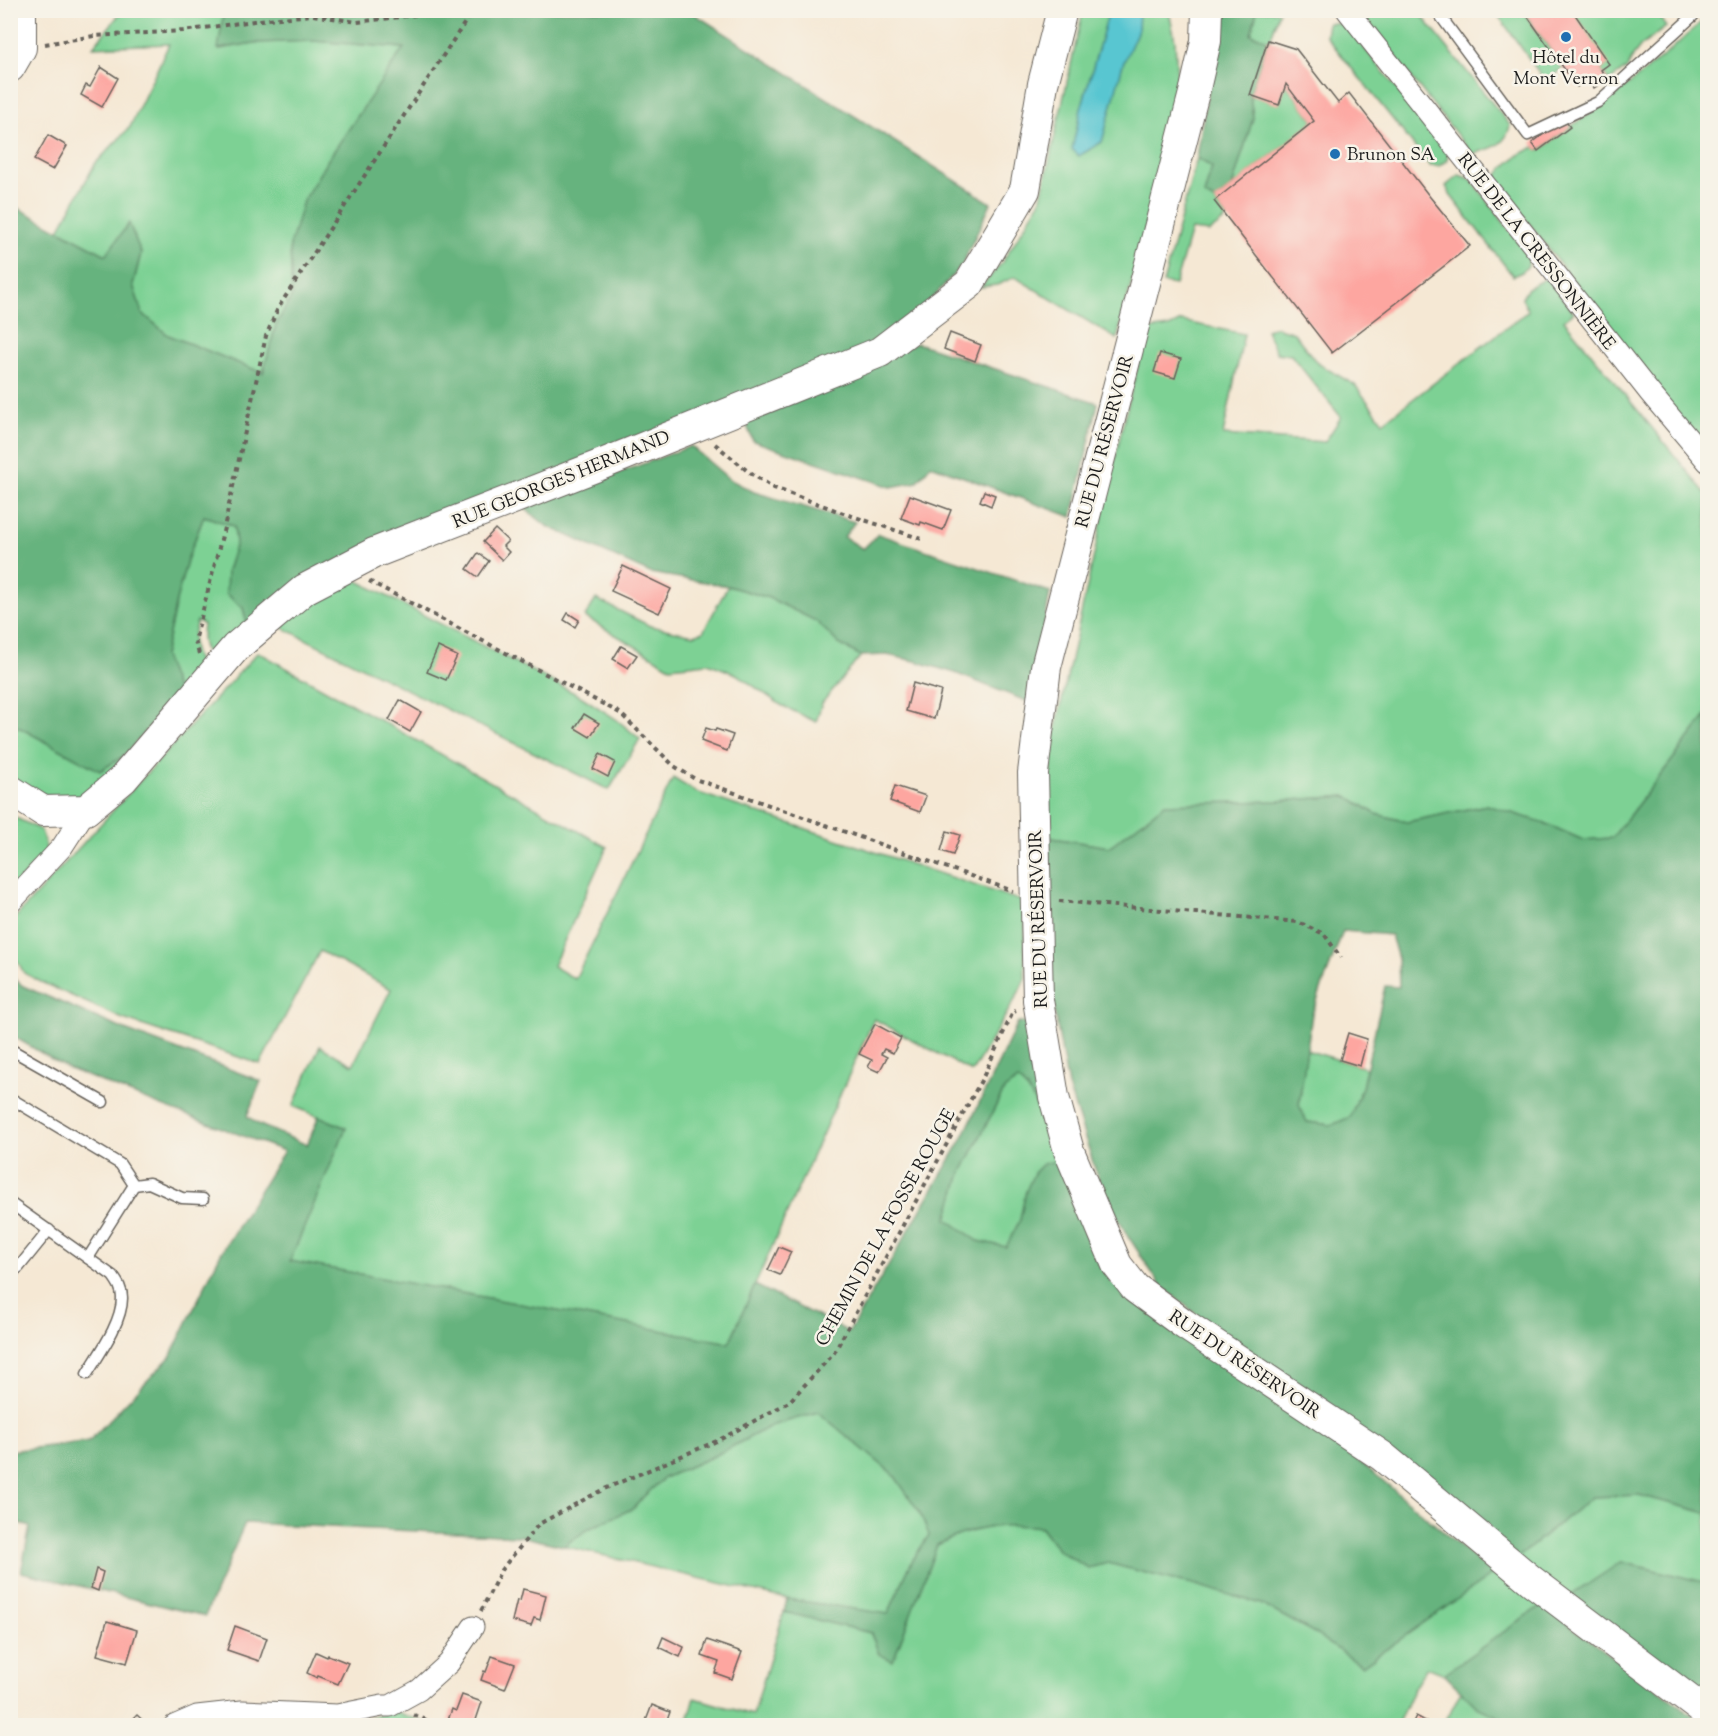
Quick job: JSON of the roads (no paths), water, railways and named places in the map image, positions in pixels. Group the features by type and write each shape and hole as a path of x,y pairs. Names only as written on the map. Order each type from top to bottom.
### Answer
{"street":[{"path":"16,57 21,10"},
{"name":"RUE GEORGES HERMAND","path":"1043,84 1049,10"},
{"name":"RUE GEORGES HERMAND","path":"86,810 123,778 236,647 305,589 374,553 880,352 969,284 1025,190 1043,84 1062,10"},
{"name":"RUE DU RÉSERVOIR","path":"1186,10 1195,89"},
{"name":"RUE DU RÉSERVOIR","path":"1207,10 1206,41 1195,89 1046,667 1034,773 1035,899 1038,1000 1054,1097 1070,1151 1117,1265 1135,1288 1184,1324 1382,1456 1532,1581 1707,1714"},
{"name":"RUE DE LA CRESSONNIÈRE","path":"1347,10 1707,462"},
{"path":"10,790 43,811 86,810"},
{"path":"10,903 62,847 86,810"},
{"path":"174,1725 197,1716 242,1711 337,1715 390,1706 419,1690 449,1663 473,1627"}],"lane":[{"path":"1436,10 1528,135 1598,102 1693,16 1690,10"},
{"path":"10,1049 103,1102"},
{"path":"10,1098 120,1164 134,1185"},
{"path":"134,1185 149,1183 182,1198 203,1199"},
{"path":"88,1258 134,1185"},
{"path":"10,1203 113,1276 120,1286 122,1298 118,1317 87,1374"},
{"path":"10,1274 19,1267 49,1230"}],"water":[{"path":"1109,11 1139,11 1138,30 1123,64 1102,142 1079,156 1072,149"}],"place":[{"name":"Hôtel du Mont Vernon","path":"1566,37"},
{"name":"Brunon SA","path":"1335,154"}]}
